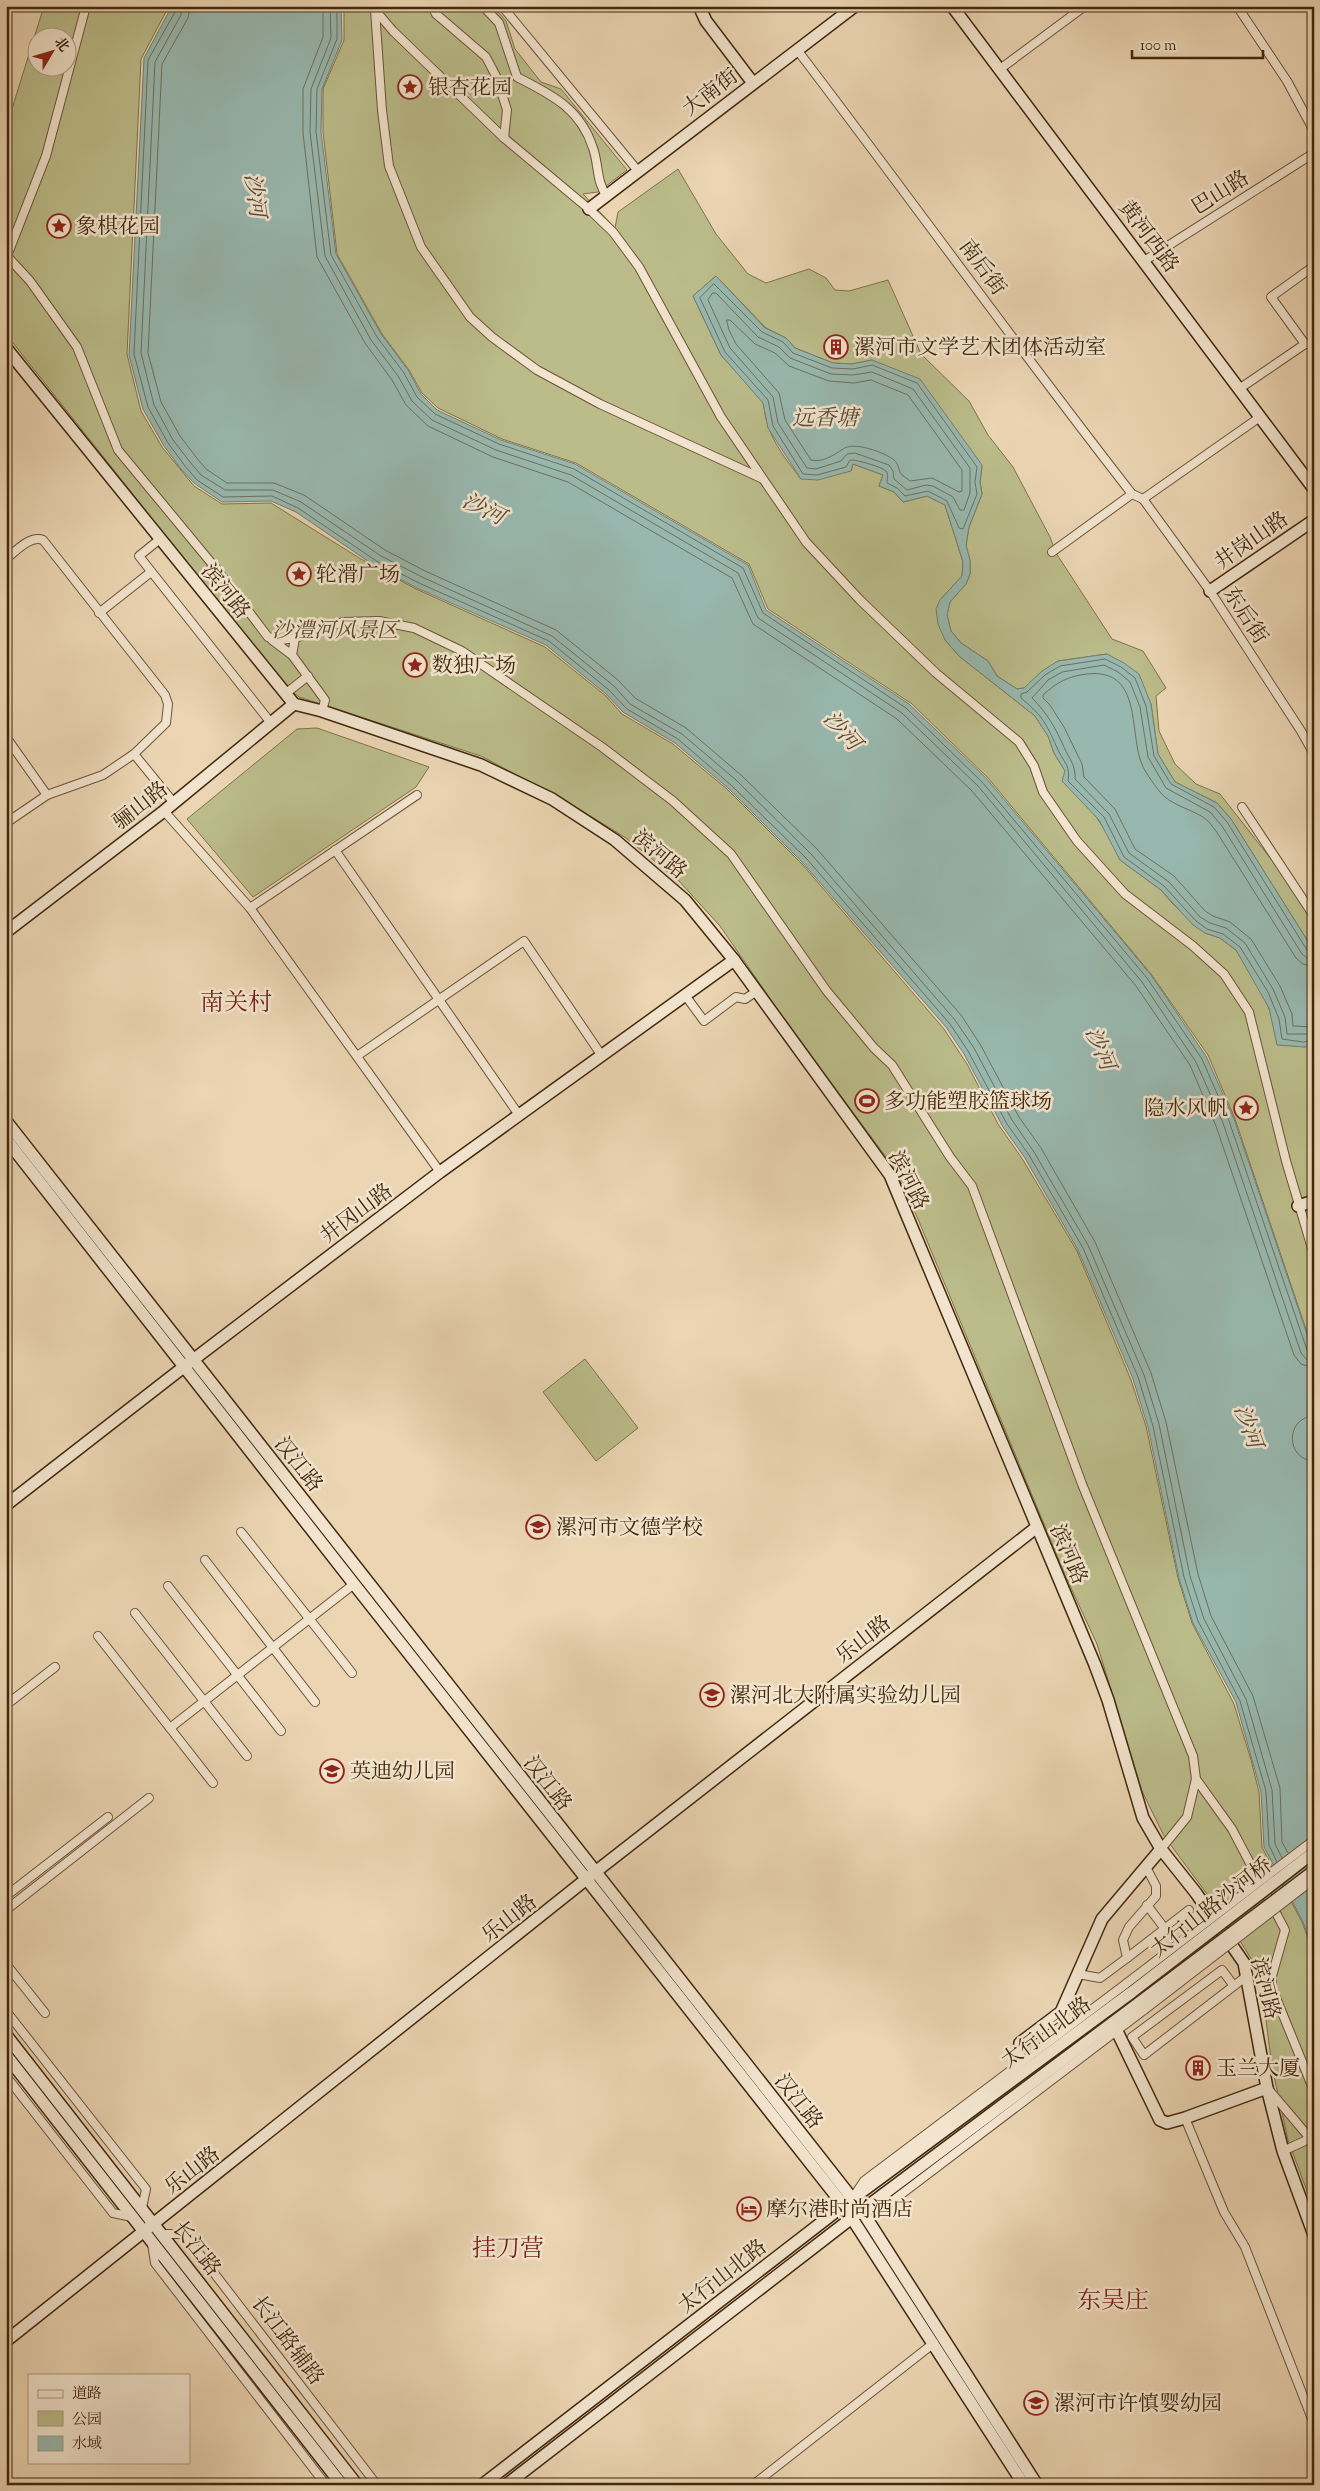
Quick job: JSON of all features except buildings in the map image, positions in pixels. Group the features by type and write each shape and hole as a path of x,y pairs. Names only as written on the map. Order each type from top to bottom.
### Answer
{"street":[{"path":"86,6 46,156 27,208 10,236 7,255 30,281 77,346 118,450 218,571 268,637 292,655 325,700 322,710"},
{"path":"432,6 436,14 486,57 497,78 507,110 504,138"},
{"path":"483,6 499,23 517,77 558,98 584,128 594,149 600,187 607,196"},
{"path":"502,6 638,171"},
{"path":"699,6 706,21 753,83"},
{"name":"大南街","path":"589,210 855,6"},
{"name":"黄河西路","path":"952,6 1314,489"},
{"path":"1000,69 1085,6"},
{"path":"1237,6 1288,81 1314,131"},
{"path":"376,8 393,31 504,138 613,232 639,267 722,417 795,528 860,600 936,673 1019,742 1034,766 1043,792 1077,841 1126,894 1193,946 1224,974 1248,1012 1298,1206 1314,1255"},
{"path":"376,8 382,110 390,166 420,247 470,317 492,337 537,370 600,404 761,478"},
{"path":"377,39 386,30 393,31"},
{"name":"南后街","path":"798,51 914,202 1024,355 1132,494 1144,499"},
{"name":"巴山路","path":"1144,261 1314,153"},
{"path":"1305,344 1270,297 1314,266"},
{"path":"1239,389 1305,344 1314,344"},
{"name":"滨河路","path":"6,348 294,704 322,710 481,765 552,799 615,840 685,900 734,960 890,1175 1105,1692 1143,1818 1161,1849 1235,1948 1244,1963 1248,1975 1267,2088 1282,2151 1314,2235"},
{"path":"1144,499 1260,417"},
{"path":"1052,552 1132,494"},
{"name":"东后街","path":"1144,499 1210,591 1314,754"},
{"name":"井岗山路","path":"1210,591 1314,520"},
{"path":"6,559 31,540 37,538 43,540 165,695 168,704 166,723 162,729 134,754 103,775 48,795 6,823"},
{"path":"160,539 139,556 271,723"},
{"path":"99,613 152,572"},
{"path":"268,637 281,640 295,638 343,622 380,621 414,628 455,647 632,769 673,801 731,854 826,990 874,1048 892,1065 950,1157 972,1186 1082,1484 1193,1756 1196,1779 1187,1817 1102,1919 1061,2012 1020,2043 1018,2071"},
{"path":"292,655 295,638"},
{"path":"285,694 308,676"},
{"name":"骊山路","path":"6,932 164,811 294,704"},
{"path":"6,737 48,795"},
{"path":"134,754 174,803"},
{"path":"250,908 417,795"},
{"path":"1242,807 1314,916"},
{"path":"164,811 250,908 440,1172"},
{"path":"335,850 519,1116"},
{"path":"357,1056 438,998 524,941 602,1056"},
{"name":"井冈山路","path":"6,1505 440,1172 734,960"},
{"path":"685,995 704,1021 736,997 745,999 757,991"},
{"name":"汉江路","path":"6,1121 354,1584 591,1876"},
{"name":"汉江路","path":"6,1138 189,1363 848,2202 1037,2485"},
{"path":"1298,1206 1314,1202"},
{"name":"乐山路","path":"6,2341 591,1876 1037,1527"},
{"path":"240,1532 352,1673"},
{"path":"205,1560 315,1702"},
{"path":"170,1728 354,1584"},
{"path":"168,1586 282,1731"},
{"path":"135,1613 247,1756"},
{"path":"98,1636 212,1784"},
{"path":"6,1705 55,1667"},
{"path":"1196,1779 1232,1829 1285,1930 1272,1976 1272,1988 1282,2017 1314,2091"},
{"path":"6,1910 149,1798"},
{"path":"6,1896 108,1817"},
{"path":"1129,1988 1314,1840"},
{"name":"太行山路沙河桥","path":"1129,1988 1314,1852"},
{"path":"1127,1958 1123,1940 1129,1927 1156,1896 1156,1886 1146,1867"},
{"name":"太行山路沙河桥","path":"1142,2007 1314,1871"},
{"path":"1142,2007 1314,1880"},
{"path":"1147,1906 1165,1929"},
{"path":"1078,1974 1100,1978 1189,1910"},
{"path":"6,1964 45,2013"},
{"path":"1234,1986 1222,1970 1132,2037 1144,2055 1234,1986 1248,1975"},
{"name":"太行山北路","path":"482,2485 1018,2071 1129,1988"},
{"name":"太行山北路","path":"506,2485 857,2214 1142,2007"},
{"path":"6,2011 146,2189 142,2208"},
{"path":"1115,2027 1160,2120 1166,2123 1185,2118 1267,2088 1311,2141 1282,2151"},
{"name":"长江路","path":"6,2035 357,2485"},
{"name":"长江路","path":"6,2055 342,2485"},
{"path":"6,2076 113,2214 132,2216"},
{"path":"1185,2118 1224,2212 1245,2248 1314,2424"},
{"name":"汉江路","path":"857,2214 934,2343 1024,2485"},
{"name":"长江路辅路","path":"162,2234 184,2234 377,2485"},
{"path":"151,2242 155,2263 326,2485"},
{"path":"753,2485 934,2343"}],"green space":[{"name":"沙澧河风景区","path":"44,6 169,6 141,59 127,354 141,411 162,447 194,486 222,504 271,503 361,559 416,589 545,647 606,696 622,714 673,744 728,790 802,864 944,1029 967,1064 998,1124 1023,1160 1077,1251 1131,1380 1146,1426 1178,1578 1192,1623 1234,1704 1251,1760 1259,1792 1262,1847 1302,1922 1314,1954 1314,2210 1288,2140 1272,2067 1260,1973 1230,1925 1164,1836 1142,1791 1097,1644 1065,1575 918,1219 894,1168 780,1013 720,926 679,881 626,838 566,801 481,756 299,697 283,684 6,334 6,128 28,57 28,78 78,78 78,28 37,28"},
{"path":"344,6 493,6 506,21 515,49 541,82 561,89 627,170 598,192 583,194 615,228 618,212 678,169 716,234 748,274 766,283 809,269 826,278 835,290 849,291 888,280 921,354 969,401 988,435 1013,467 1050,537 1056,553 1112,639 1143,651 1166,688 1156,696 1159,731 1175,764 1196,784 1220,794 1278,868 1314,923 1314,951 1231,819 1217,803 1175,782 1158,754 1151,704 1107,654 1058,661 1024,688 1017,689 997,676 988,661 961,643 951,631 947,615 950,602 966,584 970,574 970,560 966,546 969,527 982,494 980,482 982,466 872,360 852,364 833,363 795,348 786,338 766,328 716,276 693,296 721,355 764,403 767,424 771,434 801,479 851,471 853,464 883,475 879,486 894,492 903,502 927,496 945,505 963,562 962,576 940,600 945,640 959,656 1035,716 1048,736 1054,753 1065,771 1109,836 1120,860 1161,890 1172,903 1205,933 1220,938 1236,950 1263,994 1274,1021 1275,1033 1304,1047 1314,1045 1314,1353 1235,1119 1208,1055 1151,974 988,778 912,704 768,609 749,564 576,463 502,439 438,408 422,393 409,370 382,334 337,254 323,132 323,89 344,40"},
{"path":"317,728 429,767 416,787 253,897 187,819 297,729"},
{"path":"585,1359 638,1428 596,1461 543,1392"}],"water":[{"name":"沙河","path":"172,6 341,6 342,40 322,89 321,132 336,254 381,334 408,370 421,394 437,410 501,440 575,464 748,565 766,610 909,704 986,778 1151,975 1206,1056 1234,1119 1312,1349 1314,1360 1314,1416 1311,1439 1314,1452 1314,1950 1303,1922 1264,1847 1261,1792 1236,1702 1193,1623 1179,1578 1148,1427 1133,1379 1078,1250 1025,1158 1003,1127 964,1054 946,1027 802,862 728,788 675,743 623,712 606,694 546,645 417,588 375,566 296,512 271,501 222,502 194,483 164,446 143,409 129,355 144,58"},
{"name":"远香塘","path":"716,276 765,328 786,338 795,348 833,363 852,364 872,360 920,379 982,465 980,482 982,494 969,527 966,545 970,560 970,574 966,584 950,602 947,615 951,631 961,643 988,661 997,676 1017,689 1024,688 1042,671 1058,661 1107,654 1139,674 1151,704 1158,754 1175,782 1217,803 1231,819 1314,951 1314,1045 1304,1047 1277,1045 1269,1008 1236,950 1220,938 1205,933 1193,925 1161,890 1120,860 1099,820 1062,781 1065,771 1054,753 1048,736 1035,716 959,656 945,640 938,624 936,609 940,600 962,576 963,562 945,505 927,496 903,502 894,492 879,486 883,475 853,464 851,471 818,480 801,479 768,428 763,403 721,355 693,296"}],"place":[{"name":"银杏花园","path":"410,87"},
{"name":"象棋花园","path":"59,226"},
{"name":"漯河市文学艺术团体活动室","path":"836,347"},
{"name":"轮滑广场","path":"299,574"},
{"name":"数独广场","path":"415,665"},
{"name":"多功能塑胶篮球场","path":"867,1101"},
{"name":"隐水风帆","path":"1246,1108"},
{"name":"漯河市文德学校","path":"538,1527"},
{"name":"漯河北大附属实验幼儿园","path":"712,1695"},
{"name":"英迪幼儿园","path":"332,1771"},
{"name":"玉兰大厦","path":"1198,2068"},
{"name":"摩尔港时尚酒店","path":"749,2209"},
{"name":"漯河市许慎婴幼园","path":"1036,2403"}],"district":[{"name":"南关村","path":"236,1002"},
{"name":"挂刀营","path":"508,2248"},
{"name":"东吴庄","path":"1113,2300"}]}
